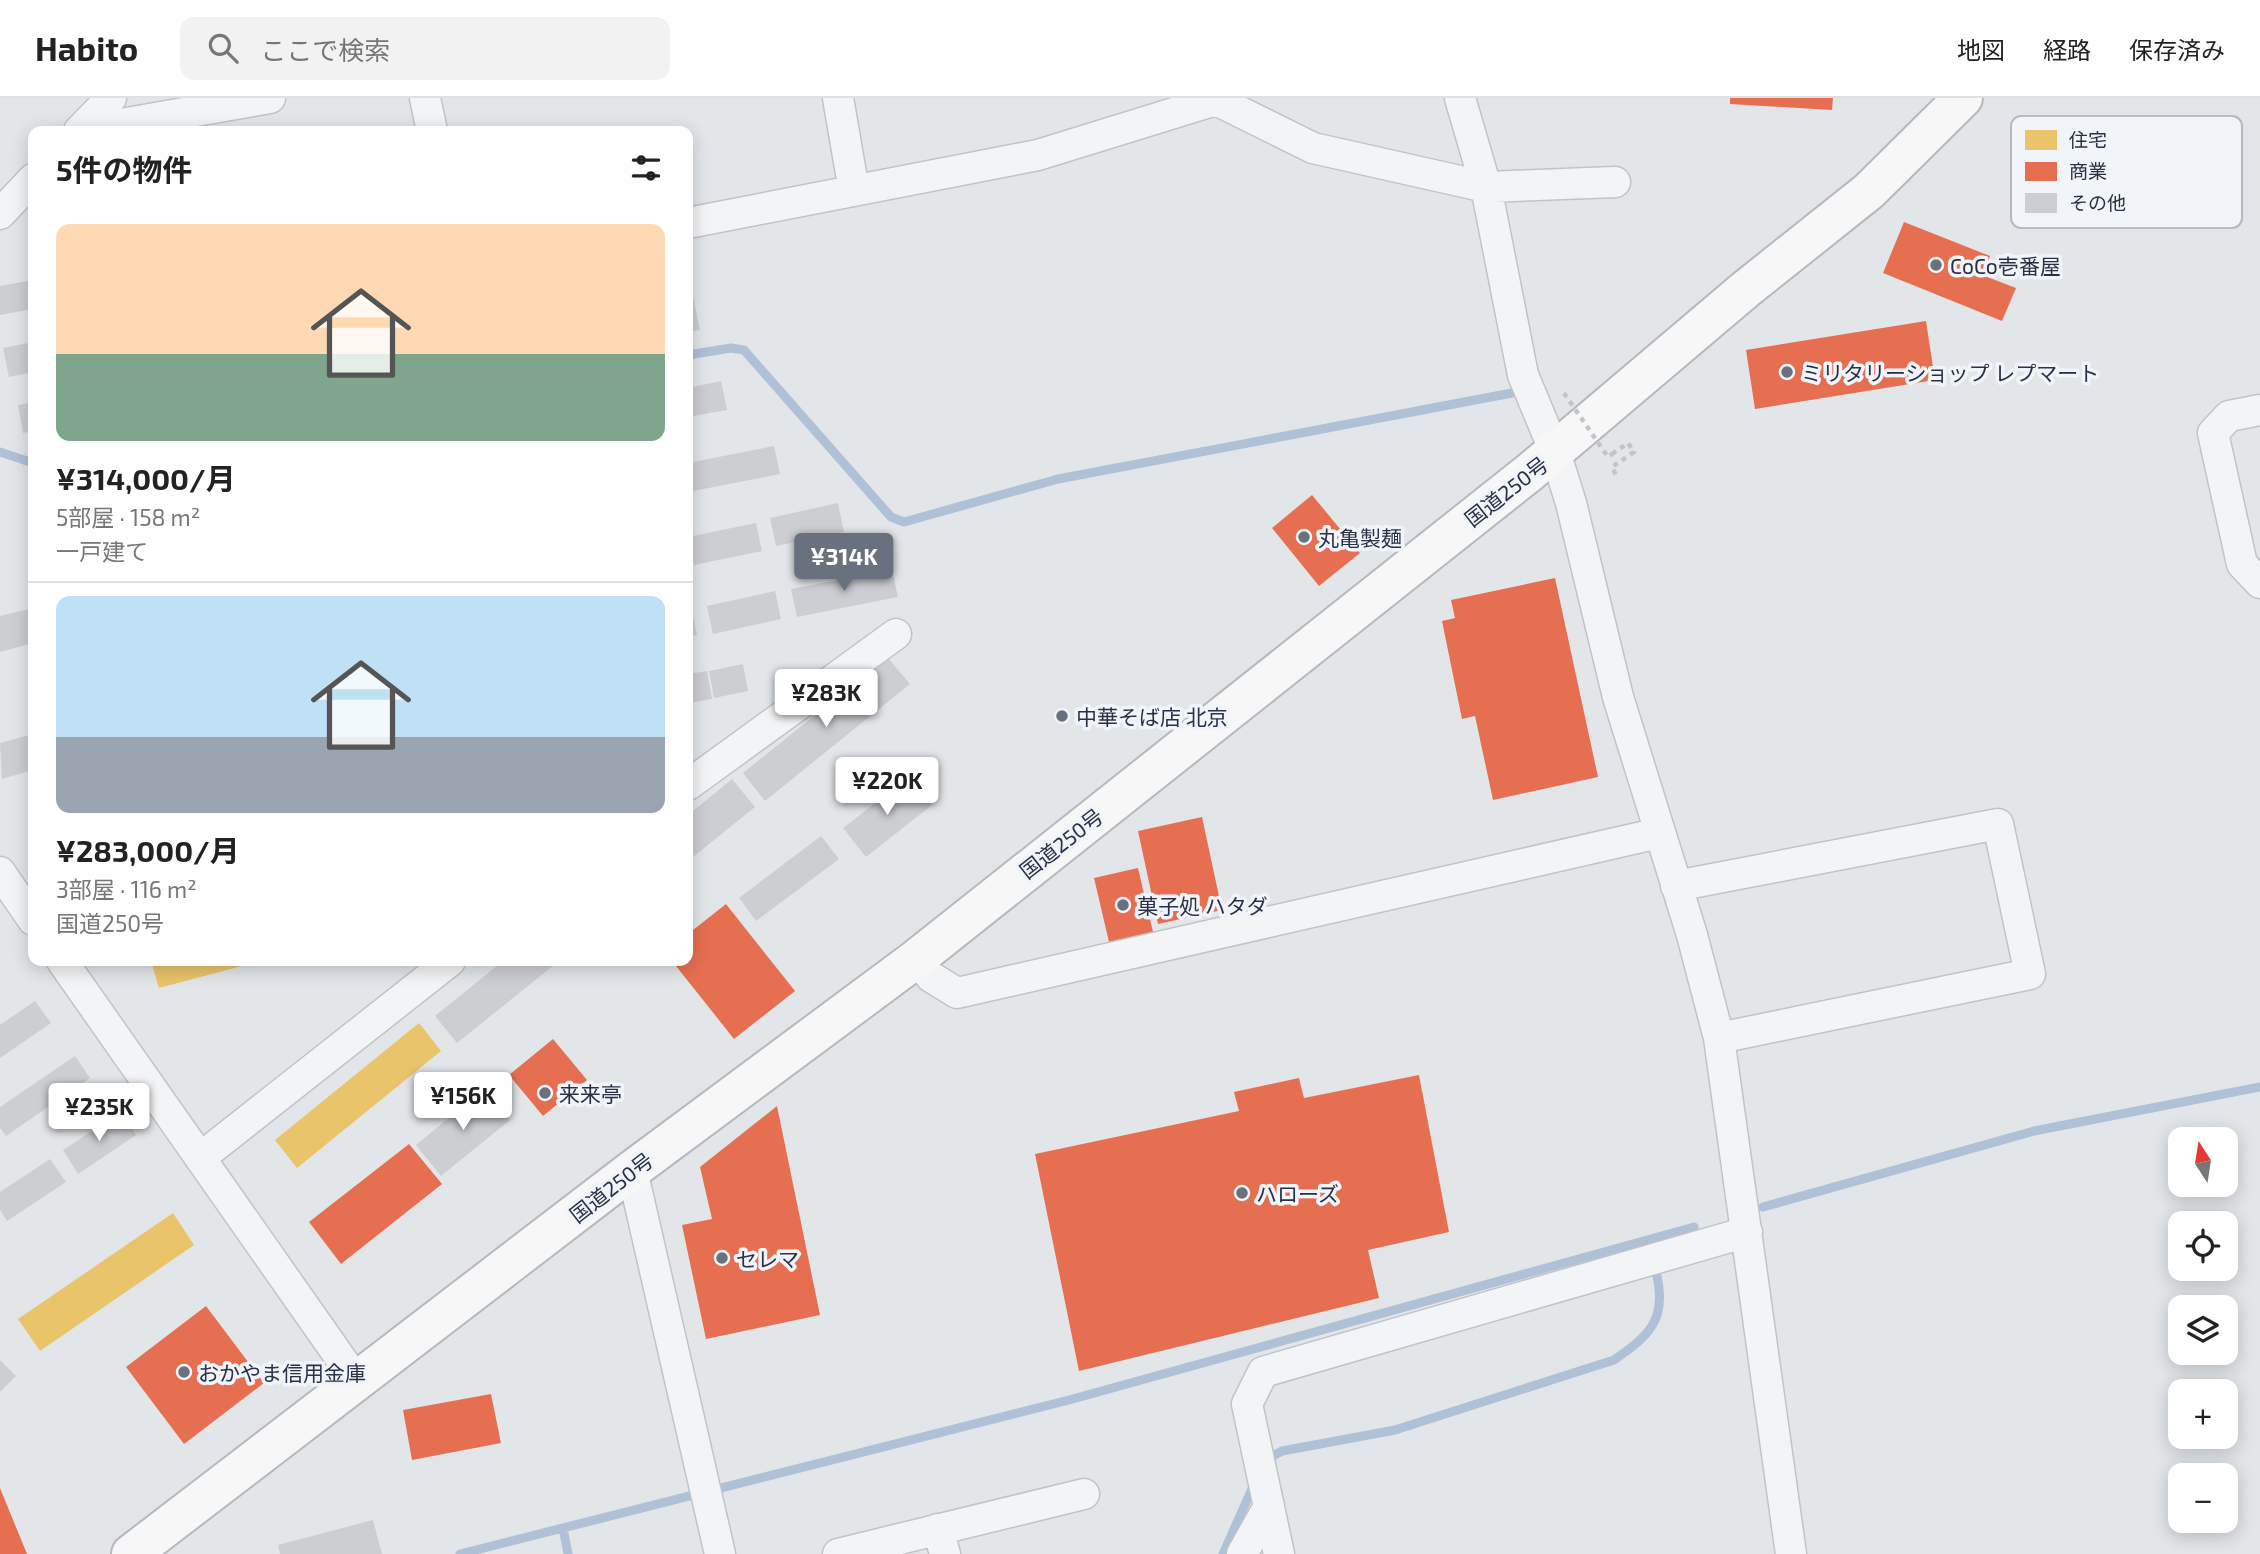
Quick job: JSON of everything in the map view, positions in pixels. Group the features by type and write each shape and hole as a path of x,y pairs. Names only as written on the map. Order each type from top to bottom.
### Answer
{"highway":[{"name":"国道250号","path":"131,1554 358,1383 632,1170 916,959 1555,452 1746,289 1868,191 1963,98"}],"street":[{"path":"85,126 111,98"},
{"path":"109,126 270,98"},
{"path":"425,98 431,126"},
{"path":"838,98 854,191"},
{"path":"1460,98 1486,187 1522,375 1555,452 1571,503 1618,697 1719,1038 1791,1554"},
{"path":"693,222 1038,155 1216,100 1313,148 1486,187 1615,182"},
{"path":"0,215 28,184"},
{"path":"2260,411 2229,416 2213,433 2242,564 2260,583"},
{"path":"693,781 896,634"},
{"path":"1676,886 1998,824 2030,974 1719,1038"},
{"path":"916,959 931,977 957,993 1659,833"},
{"path":"0,872 28,913"},
{"path":"66,966 358,1383"},
{"path":"200,1158 444,966"},
{"path":"632,1170 720,1554"},
{"path":"1279,1554 1247,1404 1263,1372 1747,1232"},
{"path":"1242,1554 1263,1483"},
{"path":"838,1554 942,1542 1084,1494"}],"path":[{"path":"1564,393 1608,457 1628,443 1634,452 1612,467 1617,477"}],"building: 住宅":[{"path":"152,966 242,966 159,988"},
{"path":"419,1023 441,1051 297,1168 275,1140"},
{"path":"173,1213 194,1245 40,1351 18,1319"}],"building: 商業":[{"path":"1730,98 1833,98 1832,110 1730,104"},
{"name":"CoCo壱番屋","path":"1904,222 1990,256 1982,275 2016,288 2002,321 1883,273"},
{"path":"1926,321 1935,380 1755,409 1746,350"},
{"path":"1312,495 1360,553 1319,586 1272,528"},
{"path":"1555,578 1598,777 1493,800 1475,716 1462,719 1442,621 1455,618 1451,600"},
{"path":"1202,817 1222,910 1158,924 1138,831"},
{"name":"菓子処 ハタダ","path":"1138,868 1153,932 1109,942 1094,878"},
{"path":"726,904 795,991 734,1039 676,966 693,966 693,930"},
{"path":"553,1039 587,1080 543,1116 509,1075"},
{"name":"ハローズ","path":"1419,1075 1449,1232 1368,1250 1379,1298 1079,1371 1035,1154 1239,1111 1234,1092 1299,1078 1304,1098"},
{"path":"777,1106 820,1315 706,1339 682,1225 712,1219 700,1167"},
{"path":"409,1144 442,1184 341,1264 309,1222"},
{"path":"206,1306 264,1383 184,1444 126,1367"},
{"path":"491,1394 501,1443 412,1460 403,1410"},
{"path":"0,1488 27,1554 0,1554"}],"building: その他":[{"path":"28,281 28,310 0,315 0,286"},
{"path":"693,297 700,330 693,331"},
{"path":"28,343 28,373 9,377 3,348"},
{"path":"721,381 727,410 693,416 693,387"},
{"path":"28,403 28,432 23,433 18,405"},
{"path":"774,446 780,474 693,491 693,462"},
{"path":"838,503 844,532 776,546 770,518"},
{"path":"756,523 762,551 694,565 693,536"},
{"path":"892,570 898,597 797,617 791,589"},
{"path":"775,591 781,619 713,634 707,606"},
{"path":"28,609 28,644 0,652 0,616"},
{"path":"693,616 697,635 693,635"},
{"path":"887,657 910,684 765,801 743,773"},
{"path":"743,664 748,691 714,698 709,671"},
{"path":"707,671 712,699 693,702 693,673"},
{"path":"28,735 28,771 2,779 0,743"},
{"path":"909,777 932,805 866,857 843,828"},
{"path":"732,779 755,807 693,857 693,811"},
{"path":"821,836 839,859 756,921 739,898"},
{"path":"497,966 553,966 457,1043 435,1016"},
{"path":"35,1001 51,1023 0,1058 0,1025"},
{"path":"75,1056 90,1078 6,1136 0,1128 0,1107"},
{"path":"485,1088 510,1120 441,1176 416,1145"},
{"path":"121,1112 136,1135 78,1174 63,1150"},
{"path":"50,1159 66,1182 7,1221 0,1210 0,1192"},
{"path":"0,1360 16,1376 0,1392"},
{"path":"373,1520 382,1554 280,1554 278,1545"}],"waterway":[{"path":"693,354 731,348 744,350 891,517 904,522 1058,479 1512,393"},
{"path":"0,452 28,461"},
{"path":"1763,1207 2034,1131 2260,1087"},
{"path":"460,1554 1069,1400 1694,1227"},
{"path":"1266,1465 1271,1457 1282,1451 1395,1430 1614,1360 1652,1326 1659,1305 1657,1276"},
{"path":"1223,1554 1255,1482"},
{"path":"563,1528 568,1554"}],"place":[{"name":"CoCo壱番屋","path":"1936,265"},
{"name":"ミリタリーショップ レプマート","path":"1787,372"},
{"name":"丸亀製麺","path":"1304,537"},
{"name":"中華そば店 北京","path":"1062,716"},
{"name":"菓子処 ハタダ","path":"1123,905"},
{"name":"来来亭","path":"545,1093"},
{"name":"ハローズ","path":"1242,1193"},
{"name":"セレマ","path":"722,1258"},
{"name":"おかやま信用金庫","path":"184,1372"}]}
